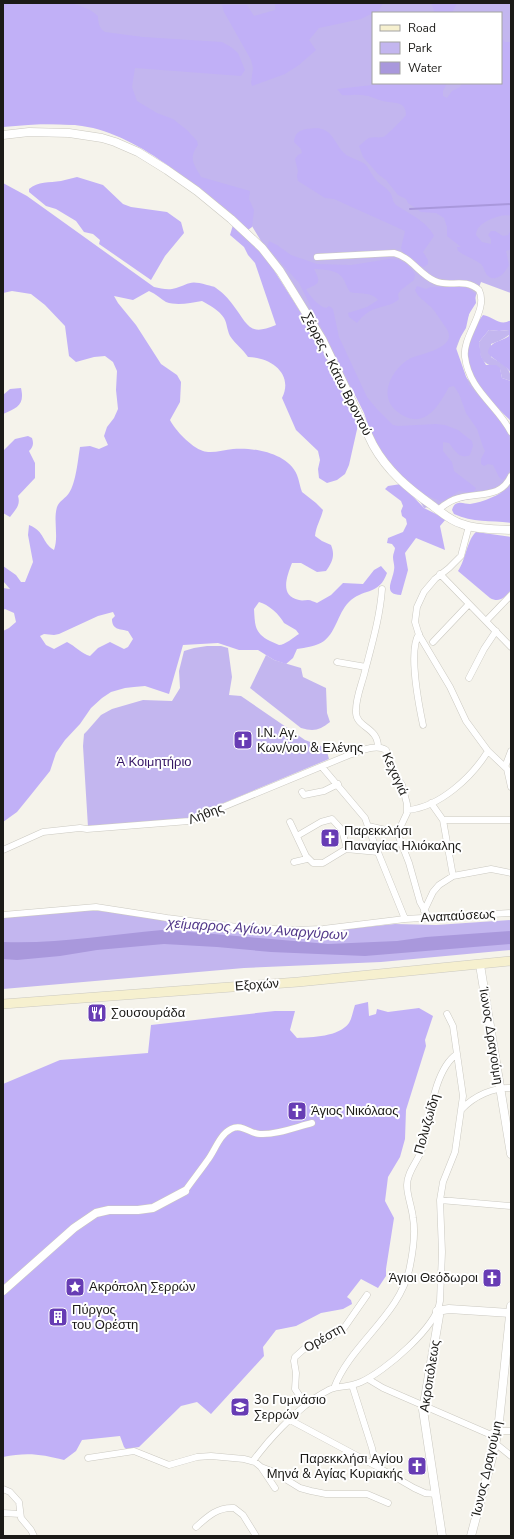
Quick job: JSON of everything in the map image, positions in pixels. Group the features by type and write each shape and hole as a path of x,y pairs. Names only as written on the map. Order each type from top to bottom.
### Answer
{"main road":[{"name":"Εξοχών","path":"3,1004 298,982 511,961"}],"street":[{"name":"Σέρρες - Κάτω Βροντού","path":"3,134 29,132 69,133 102,138 119,143 143,155 180,178 231,219 262,248 292,290 322,339 366,432 386,466 407,487 454,521 469,526 511,530"},
{"path":"317,257 394,253 404,257 435,281 465,283 472,285 479,290 482,301 465,348 464,356 467,372 475,386 511,432"},
{"path":"438,510 446,503 461,497 480,496 499,490 507,484 511,476"},
{"path":"469,526 461,556 425,589 420,598 415,620 419,634 447,680 466,721 488,750 505,767 511,783"},
{"path":"440,574 511,647"},
{"name":"Κεχαγιά","path":"382,589 374,638 357,699 356,714 359,720 376,735 378,739 378,747 384,748 386,751 388,762 402,785 408,810 398,832"},
{"path":"486,621 511,595"},
{"path":"433,642 469,604"},
{"path":"469,678 484,649 496,631"},
{"path":"419,634 416,642 415,676 416,691 423,725"},
{"path":"337,662 366,667"},
{"name":"Λήθης","path":"3,850 43,832 80,828 87,829 186,822 322,766 356,753 378,747"},
{"path":"408,810 421,808 447,793 468,777 477,767 488,750"},
{"path":"505,767 511,751"},
{"name":"Αναπαύσεως","path":"322,766 361,812 405,919 511,913"},
{"path":"302,792 304,795 324,790 338,784"},
{"path":"431,803 443,820 453,876"},
{"path":"297,836 321,822 332,819 342,830 347,849"},
{"path":"443,820 511,820"},
{"path":"290,822 307,858 313,863 321,863 347,849 378,852"},
{"path":"368,826 398,832 398,837 409,863 419,899 429,918"},
{"path":"294,862 307,858"},
{"path":"424,911 433,892 439,885 453,876 491,869 511,873"},
{"path":"3,914 29,914 80,908 101,908 237,927 293,930 323,929 405,919"},
{"name":"Ίωνος Δραγούμη","path":"480,965 511,1154"},
{"path":"253,1461 264,1447 306,1405 334,1388 352,1385 381,1370 407,1348 439,1311 442,1262 440,1200 443,1182 455,1152 462,1109 463,1090 453,1026 447,1014"},
{"name":"Πολυζωίδη","path":"334,1388 351,1356 374,1330 406,1285 412,1255 414,1232 413,1218 407,1191 407,1180 422,1150 430,1109 440,1081 449,1061 457,1054"},
{"path":"462,1109 478,1097 499,1088 511,1088"},
{"path":"3,1291 74,1228 96,1213 109,1210 138,1210 153,1208 185,1191 208,1160 224,1134 231,1129 237,1127 245,1128 259,1134 270,1133 312,1123"},
{"path":"440,1200 511,1206"},
{"name":"Ορέστη","path":"306,1405 295,1389 295,1357 304,1349 331,1337 344,1328 368,1295"},
{"path":"439,1311 452,1309 511,1310"},
{"name":"Ίωνος Δραγούμη","path":"471,1536 498,1431 511,1310"},
{"name":"Ακροπόλεως","path":"439,1311 423,1406 442,1536"},
{"path":"368,1378 383,1388 489,1434 495,1443 511,1456"},
{"path":"352,1385 372,1448 376,1466"},
{"path":"290,1420 418,1490 428,1494 436,1494"},
{"path":"489,1434 498,1431 511,1431"},
{"path":"88,1458 131,1451 140,1452 169,1465 203,1456 234,1457 253,1461 261,1467 300,1488 326,1494 367,1494 375,1496 388,1503"},
{"path":"261,1467 275,1488"},
{"path":"3,1489 10,1492 19,1502 19,1513 34,1536"},
{"path":"196,1528 214,1512 226,1508 234,1508 243,1515 256,1536"},
{"path":"3,1513 19,1513"}],"green space":[{"path":"3,3 511,3 511,293 481,282 452,360 511,432 511,491 424,508 244,213 111,126 3,123"},
{"path":"489,330 509,330 509,335 491,344 491,357 508,369 511,376 511,381 502,378 500,369 489,365 481,357 479,342"},
{"name":"Ά Κοιμητήριο","path":"207,646 221,646 228,648 232,677 229,695 241,696 305,740 326,748 329,759 183,820 88,827 83,746 84,734 101,715 112,709 143,700 172,701 180,688 179,671 184,651"},
{"path":"266,655 274,660 301,668 303,677 326,688 327,713 330,722 317,730 301,728 250,688"},
{"path":"83,910 116,912 167,921 288,933 395,924 436,925 511,920 511,950 381,962 244,968 3,989 3,918"}],"shaded area":[{"path":"45,2 69,3 92,11 98,16 99,25 105,32 143,37 222,42 238,53 245,70 241,76 135,68 132,87 137,101 157,113 173,119 187,130 197,141 198,145 193,154 193,161 201,177 250,191 249,199 254,210 252,227 248,230 191,183 149,153 126,140 104,131 82,126 62,124 3,127 3,3 29,5"},
{"path":"275,3 327,3 327,5 338,3 383,3 379,10 372,12 372,14 361,19 319,28 309,40 316,50 299,65 285,74 252,86 253,68 251,60 224,12 222,5 247,5 254,16 275,10"},
{"path":"431,3 457,3 452,12 433,12"},
{"path":"502,38 505,42 511,42 511,216 503,215 485,222 478,228 476,235 482,242 491,244 491,239 488,235 491,231 495,231 503,236 508,235 511,230 511,249 506,251 509,265 500,276 496,278 487,275 481,264 458,251 457,247 461,247 447,236 447,227 444,218 436,213 421,212 408,203 406,199 398,195 386,180 378,174 363,157 359,146 369,138 383,137 386,135 406,115 404,107 367,96 342,95 337,89 381,84 446,84 443,91 443,96 447,98 452,91 460,87 462,84 502,84"},
{"path":"318,128 331,135 346,155 366,165 375,179 392,195 396,205 427,226 434,236 423,252 428,260 428,264 424,267 420,266 410,260 405,254 401,248 405,231 334,199 325,198 298,181 298,171 295,159 302,153 301,149 294,142 295,137 302,130"},
{"path":"77,177 103,185 123,204 131,207 167,212 181,222 184,233 165,256 151,280 99,244 100,240 93,234 84,232 76,221 56,209 46,206 29,192 29,189 32,186"},
{"path":"3,183 27,196 154,287 170,289 189,283 200,283 213,286 227,298 250,327 260,330 276,325 255,263 248,255 244,247 230,235 233,225 265,256 317,338 358,425 349,465 345,474 337,480 327,483 319,478 318,469 320,460 318,451 296,430 282,398 285,389 283,374 278,368 265,360 248,357 230,336 224,318 217,310 202,301 179,304 166,302 149,291 133,300 114,296 136,325 161,364 177,375 181,382 180,402 170,420 184,438 193,446 206,452 250,449 269,453 286,461 297,475 302,492 323,510 315,536 331,545 333,552 332,561 326,571 317,572 301,563 292,563 286,585 289,594 293,598 299,600 309,600 317,603 331,595 343,583 363,584 374,570 381,566 387,573 384,580 376,588 351,600 343,610 332,632 324,641 297,649 293,658 286,664 274,660 258,650 239,650 218,643 183,645 169,694 145,686 125,688 111,692 102,698 91,708 80,724 65,740 56,753 50,771 17,812 3,822 3,631 16,622 14,613 5,609 3,610 3,588 10,589 3,581 3,566 16,575 21,582 25,582 33,562 28,535 29,525 41,534 47,544 54,550 56,539 57,507 59,503 68,495 71,489 80,447 90,446 99,449 108,445 104,436 107,427 114,418 118,409 116,390 117,371 113,362 105,356 94,357 76,362 69,356 65,326 45,305 31,294 12,291 3,293","holes":["259,602 273,610 284,623 296,630 299,634 281,645 270,641 261,635 256,628 254,609","113,612 115,616 112,619 113,625 117,628 128,631 133,639 128,647 124,649 110,642 98,648 90,656 84,654 67,642 54,649 46,645 40,636 44,634 59,634 98,616"]},
{"path":"269,241 291,255 317,264 351,265 389,259 399,260 407,264 413,271 415,275 414,280 401,290 398,294 399,299 397,301 369,312 357,323 349,317 348,313 367,307 378,300 375,297 369,294 350,292 341,276 335,272 327,270 314,269 318,277 318,282 314,286 306,289 317,303 326,308 329,306 333,309 339,337 367,397 393,425 445,425 458,430 472,441 473,446 470,455 461,456 449,443 443,442 443,451 452,462 454,471 476,488 473,493 459,491 445,500 440,501 423,494 404,480 383,455 370,431 364,413 299,283 267,247"},
{"path":"417,286 426,289 430,287 463,287 468,288 475,294 476,303 469,314 466,328 457,343 456,348 469,385 500,420 509,437 511,451 510,469 506,477 502,480 493,465 488,464 484,466 481,464 481,459 485,451 477,429 466,413 459,394 454,386 449,387 432,412 419,419 412,419 399,413 389,401 388,389 392,376 396,370 411,358 440,348 448,341 449,334 447,330 429,305 416,293 415,290"},
{"path":"483,315 500,322 507,322 511,320 511,373 506,367 488,353 493,344 509,336 509,330 489,330 479,342 481,356 486,365 496,365 500,368 502,378 511,381 511,421 484,393 478,385 470,367 468,355 470,339"},
{"path":"21,388 22,398 19,405 3,414 3,395 10,389"},
{"path":"28,436 32,438 33,442 29,451 35,463 35,478 18,496 18,505 10,517 3,513 3,451 15,439"},
{"path":"401,484 424,508 446,519 440,526 445,550 416,538 405,553 408,570 401,595 395,594 390,590 394,568 393,557 395,548 392,544 387,543 388,538 403,532 407,524 406,519 402,516 401,511 403,506 401,501 385,489 388,486"},
{"path":"511,486 511,523 468,519 454,514 452,510 457,503 470,504 481,502 497,495"},
{"path":"476,532 511,537 511,590 502,599 496,600 490,598 458,571 473,535"},
{"path":"368,1002 369,1016 376,1014 377,1009 388,1012 419,1008 433,1016 425,1040 426,1046 406,1110 405,1139 400,1157 388,1177 385,1201 394,1218 386,1276 378,1288 361,1279 347,1297 351,1300 352,1304 343,1309 321,1313 296,1326 276,1330 263,1347 264,1356 211,1414 197,1402 181,1406 139,1447 126,1449 120,1436 82,1440 76,1451 64,1460 34,1454 3,1457 3,1084 60,1060 148,1053 151,1025 275,1011 295,1011 290,1030 297,1038 317,1037 332,1034 345,1028 350,1021 355,1005"}],"water":[{"path":"162,930 328,944 397,941 426,937 511,931 511,944 365,956 271,952 164,944 97,950 60,956 17,960 3,959 3,942 43,942"}],"waterway":[{"path":"410,209 511,204"}],"place":[{"name":"Ι.Ν. Αγ. Κων/νου & Ελένης","path":"243,740"},
{"name":"Παρεκκλήσι Παναγίας Ηλιόκαλης","path":"330,838"},
{"name":"Σουσουράδα","path":"97,1013"},
{"name":"Άγιος Νικόλαος","path":"297,1111"},
{"name":"Άγιοι Θεόδωροι","path":"492,1278"},
{"name":"Ακρόπολη Σερρών","path":"75,1287"},
{"name":"Πύργος του Ορέστη","path":"58,1317"},
{"name":"3ο Γυμνάσιο Σερρών","path":"240,1407"},
{"name":"Παρεκκλήσι Αγίου Μηνά & Αγίας Κυριακής","path":"417,1466"}],"water label":[{"name":"χείμαρρος Αγίων Αναργύρων","path":"257,929"}]}
